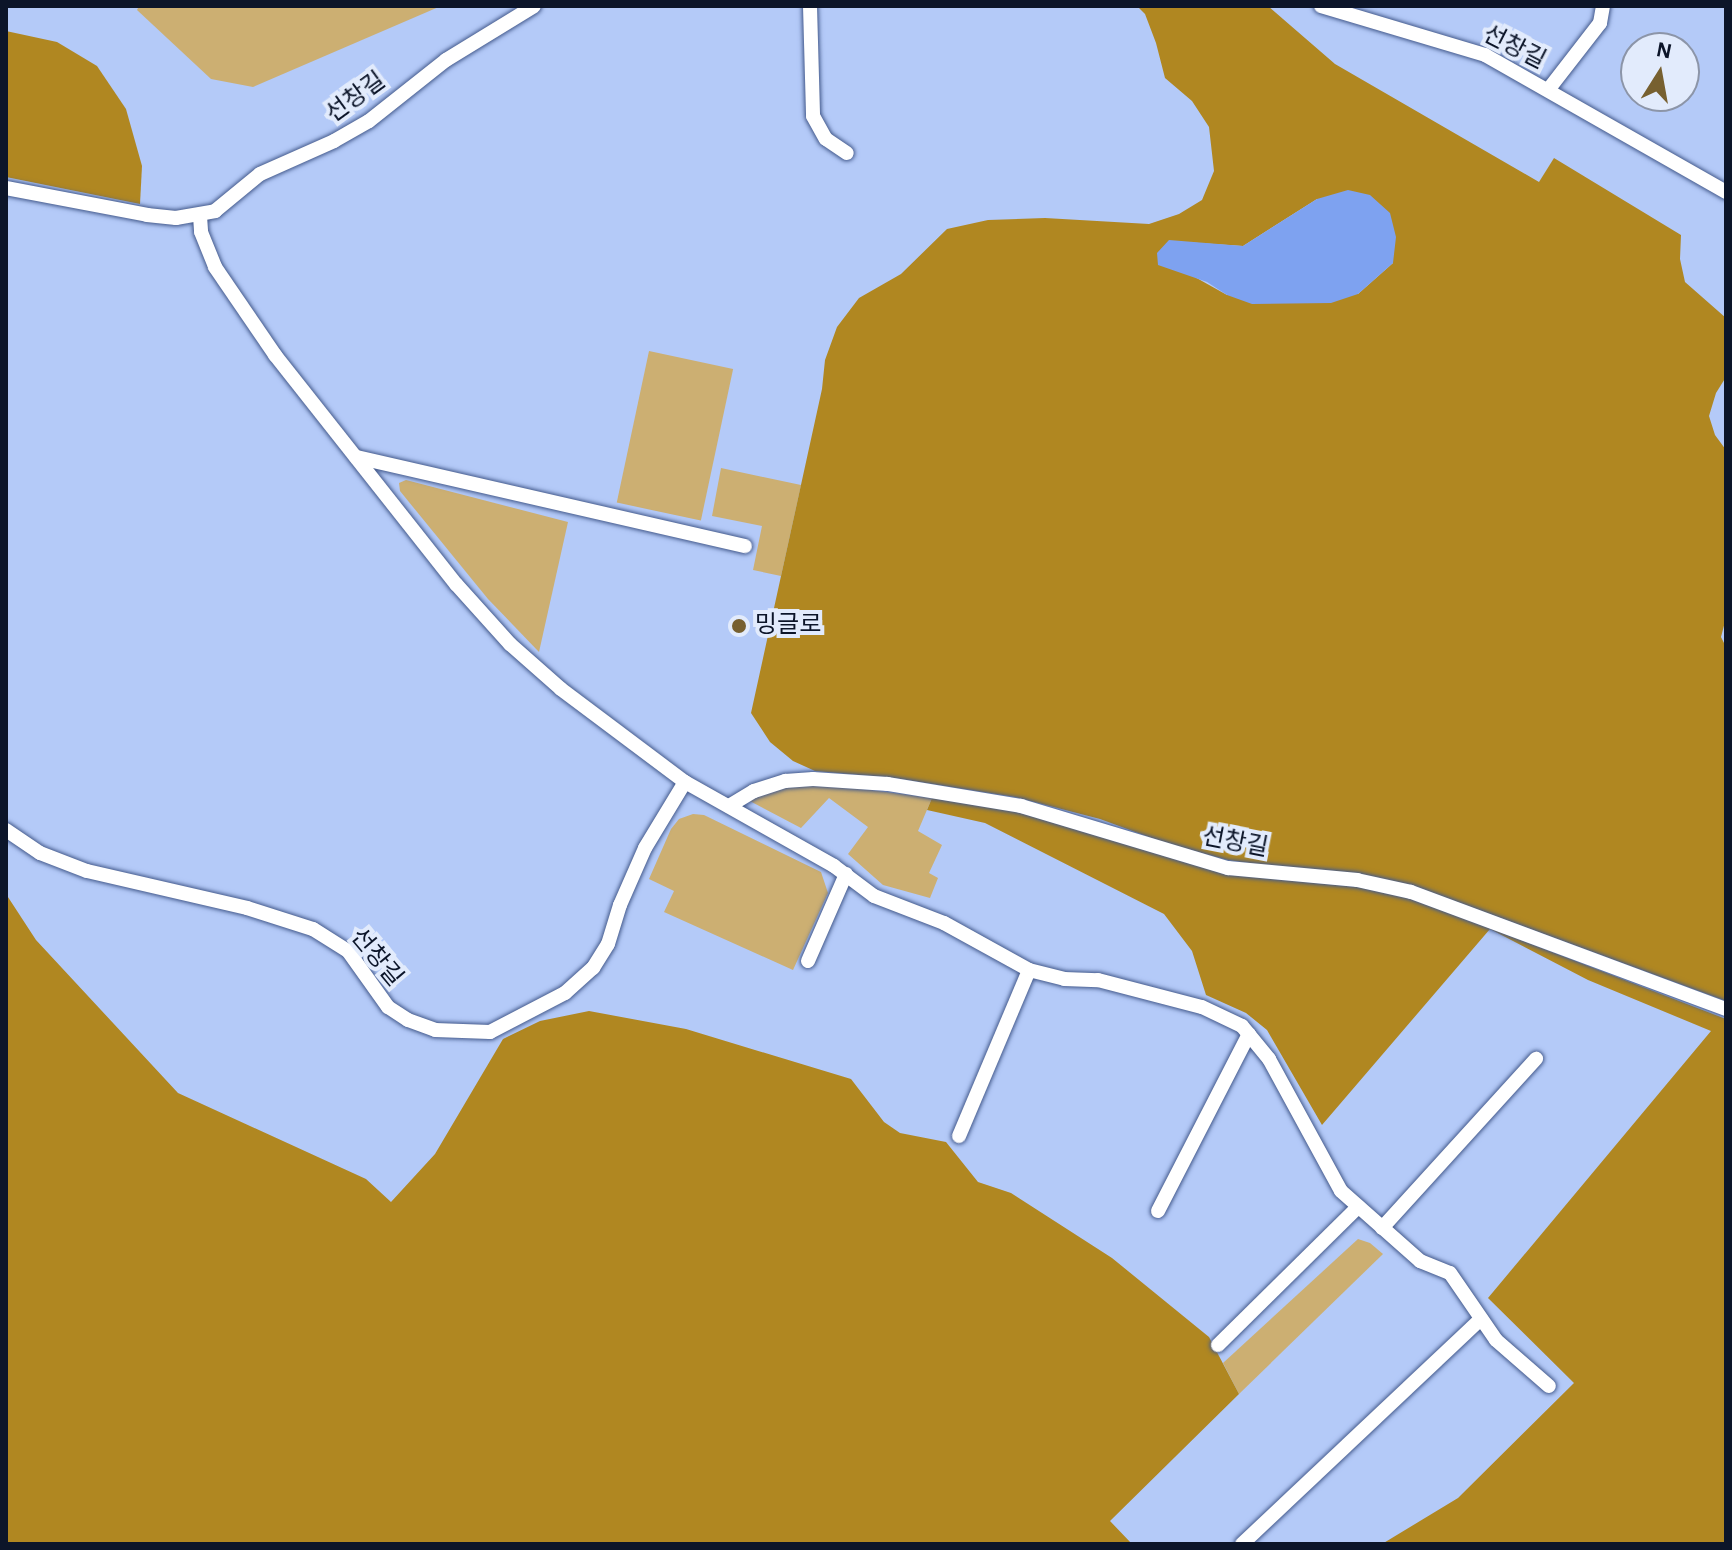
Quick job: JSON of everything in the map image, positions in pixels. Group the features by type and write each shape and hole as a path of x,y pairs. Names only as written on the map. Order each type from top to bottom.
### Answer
{"lane":[{"name":"선창길","path":"200,216 215,211 260,174 369,121 446,60 534,6"},
{"path":"810,6 813,116 826,139 847,153"},
{"name":"선창길","path":"1321,6 1485,55 1726,192"},
{"name":"선창길","path":"1548,90 1600,23 1603,6"},
{"path":"6,188 147,215 200,216 201,232 215,267 275,355 456,584 510,644 561,689 685,782 846,874 874,896 944,923 1029,970 1064,979 1098,980 1202,1007 1242,1026 1269,1059 1341,1191 1420,1261 1450,1273 1496,1340 1549,1386"},
{"path":"356,457 745,546"},
{"name":"선창길","path":"729,806 754,791 785,781 813,779 888,784 1021,806 1105,828 1228,868 1357,880 1411,892 1726,1009"},
{"name":"선창길","path":"6,830 40,853 87,871 247,908 313,929 348,951 388,1007 408,1020 435,1030 490,1032 555,999 593,968 608,944 620,905 645,848 685,782"},
{"path":"808,961 846,874"},
{"path":"959,1136 1029,970"},
{"path":"1158,1211 1249,1034"},
{"path":"1382,1228 1536,1059"},
{"path":"1218,1345 1358,1207"},
{"path":"1242,1544 1481,1319"}],"shaded area":[{"path":"139,6 441,6 253,87 211,79 137,10"},
{"path":"1137,6 1268,6 1335,64 1539,182 1554,158 1681,235 1680,259 1685,282 1726,318 1726,377 1716,393 1709,416 1715,435 1726,450 1726,618 1721,637 1726,647 1726,1001 1416,887 1228,860 1168,844 1100,819 1015,797 894,778 815,771 793,761 770,742 751,713 822,389 825,360 837,327 859,298 901,274 947,229 988,220 1045,218 1149,224 1179,214 1202,200 1214,171 1209,127 1192,101 1165,78 1145,14","holes":["1317,199 1393,263 1358,294 1227,295 1193,276 1169,241 1243,246"]},
{"path":"6,31 57,42 97,66 126,109 142,166 140,204 6,177"},
{"path":"649,351 733,369 701,520 617,503"},
{"path":"721,468 801,485 781,576 753,570 762,526 712,516"},
{"path":"406,480 568,522 539,652 488,599 400,491 399,483"},
{"path":"824,784 932,798 918,831 942,845 929,873 938,878 930,898 883,885 848,854 868,827 829,798 801,828 748,800 790,786"},
{"path":"932,798 1007,809 1106,835 1224,874 1358,887 1412,898 1726,1019 1726,1544 1382,1544 1458,1498 1574,1383 1488,1298 1711,1031 1588,980 1490,929 1322,1125 1267,1030 1246,1013 1206,995 1192,951 1164,914 985,823 927,810"},
{"path":"693,814 704,815 821,872 828,893 793,970 664,912 674,891 649,879 671,829 679,819"},
{"path":"6,894 36,940 178,1093 366,1179 391,1202 435,1154 503,1039 540,1021 589,1011 686,1029 851,1079 884,1122 900,1133 946,1142 978,1182 1011,1193 1112,1258 1209,1337 1239,1394 1110,1521 1132,1544 6,1544"},
{"path":"1358,1239 1370,1243 1383,1254 1239,1394 1223,1363"}],"water":[{"path":"1348,190 1370,195 1390,213 1396,237 1393,263 1358,294 1331,303 1252,304 1227,295 1207,282 1158,265 1157,253 1169,240 1243,246 1317,199"}],"place":[{"name":"밍글로","path":"739,626"}]}
